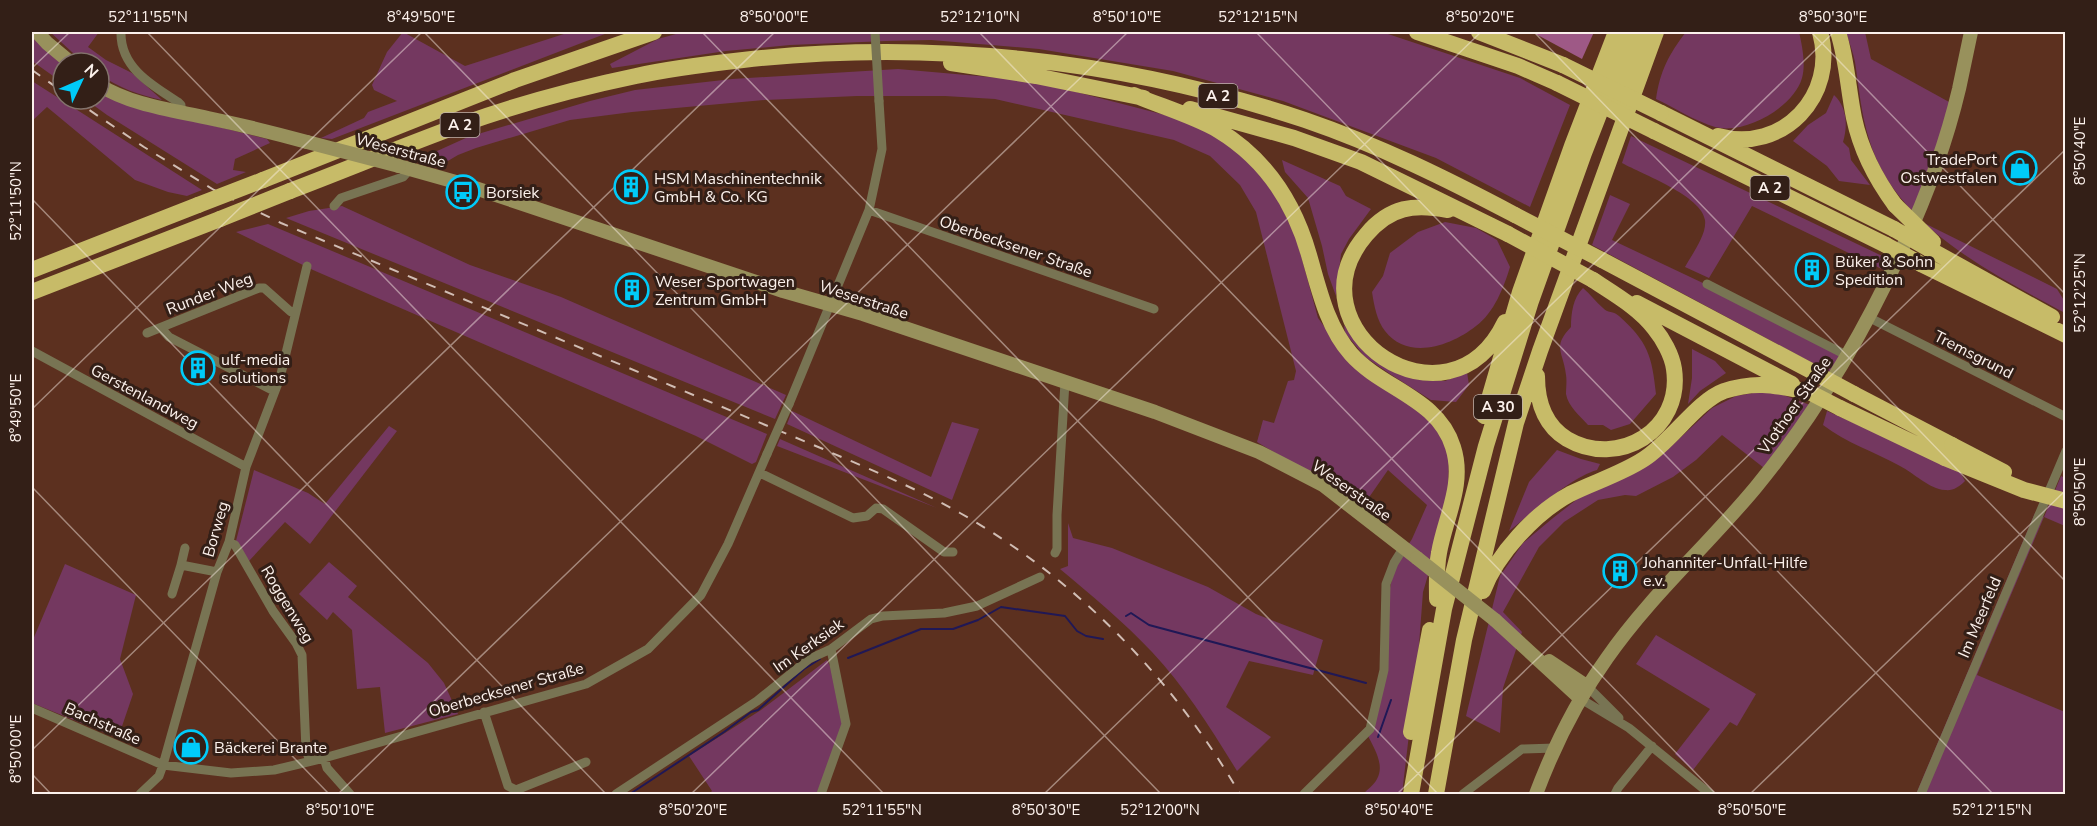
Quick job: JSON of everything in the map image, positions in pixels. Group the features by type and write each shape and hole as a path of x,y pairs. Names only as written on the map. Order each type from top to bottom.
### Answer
{"highway":[{"name":"A 2","path":"32,270 525,76 654,32"},
{"name":"A 2","path":"1417,32 1507,62 1557,83 1886,245 1928,252 2066,335"},
{"path":"1479,32 1563,65"},
{"path":"1507,32 1563,65 1894,229 1928,252 1971,271 2022,307 2066,325"},
{"path":"1410,795 1408,756 1422,664 1475,445 1520,292 1615,32"},
{"name":"A 30","path":"1410,795 1444,609 1486,446 1531,301 1584,153 1631,32"},
{"name":"A 30","path":"1430,795 1451,656 1501,443 1643,32"},
{"path":"1436,795 1464,640 1516,423 1650,48 1658,32"},
{"path":"1661,113 1709,134 1726,138 1764,137 1782,130 1796,119 1811,102 1821,82 1825,58 1820,32"},
{"path":"1838,32 1861,143 1875,175 1928,252"},
{"name":"A 2","path":"32,292 465,123 559,95 636,76 683,67 790,55 900,52 1047,61 1179,86 1242,102 1305,120 1368,144 1442,177 1602,260 1854,394 1948,451 2066,501"},
{"path":"900,52 1134,95 1235,120 1361,162 1508,234 1809,393 1840,408 1948,451"},
{"path":"1134,95 1216,129 1246,149 1267,169 1294,212 1322,301 1338,336 1351,354 1365,367 1428,409 1444,427 1454,447 1457,466 1456,488 1439,555 1437,599"},
{"path":"1478,219 1425,206 1396,211 1379,221 1356,248 1346,278 1346,301 1352,321 1364,342 1382,358 1405,369 1428,373 1449,371 1468,364 1489,347 1502,329 1520,292"},
{"path":"1540,351 1537,397 1544,416 1559,434 1577,445 1596,450 1617,449 1634,444 1658,426 1668,412 1674,391 1674,368 1667,348 1654,328 1636,310 1593,280"},
{"path":"1464,640 1488,577 1514,542 1547,508 1644,459 1702,406 1721,393 1756,384 1809,393"}],"street":[{"path":"38,32 57,51"},
{"path":"121,32 122,48 127,60 145,80 178,102 182,112"},
{"name":"Oberbecksener Straße","path":"163,765 231,773 274,770 586,684 648,649 701,595 728,544 760,473 868,210 882,149 875,32"},
{"name":"Vlothoer Straße","path":"1536,795 1555,748 1584,693 1608,657 1637,620 1756,487 1781,455 1814,410 1870,318 1918,214 1937,162 1959,91 1971,32"},
{"name":"Weserstraße","path":"111,90 147,105 263,130 463,184 1155,412 1259,452 1323,485 1404,547 1710,795"},
{"path":"334,206 342,198 403,177 405,167"},
{"name":"Oberbecksener Straße","path":"868,210 1154,309"},
{"name":"Borweg","path":"141,795 159,776 163,765 217,572 229,542 246,467 280,378 307,266"},
{"path":"1707,284 1848,356"},
{"name":"Runder Weg","path":"147,333 259,288 264,288 291,312 295,312"},
{"name":"Tremsgrund","path":"1870,318 2066,417"},
{"name":"Runder Weg","path":"161,328 169,337 274,391"},
{"name":"Gerstenlandweg","path":"32,351 246,467"},
{"path":"1055,553 1065,382"},
{"name":"Im Meerfeld","path":"1921,795 2066,451"},
{"path":"760,473 853,518 867,516 876,508 883,509 944,552 953,552"},
{"name":"Roggenweg","path":"229,542 235,545 273,611 302,655 306,750 310,761"},
{"path":"1304,795 1370,729 1383,670 1386,584 1394,563 1404,547"},
{"path":"171,594 185,548"},
{"path":"181,565 217,572"},
{"name":"Im Kerksiek","path":"616,795 757,702 809,659 831,649 871,619 883,616 944,613 977,606 1040,577"},
{"path":"822,794 846,724 831,649"},
{"name":"Bachstraße","path":"32,708 163,765"},
{"path":"484,712 508,786 516,790 586,762"},
{"path":"1615,795 1618,788 1652,746"},
{"path":"1463,795 1522,749 1555,748"},
{"path":"324,758 327,768 350,795"}],"shaded area":[{"path":"32,32 51,52 51,74 32,61"},
{"path":"50,32 99,32 88,47 94,51 71,51"},
{"path":"403,32 465,66 570,32 610,32 332,139 321,138 364,118 368,112 397,101 374,90 372,85 387,52"},
{"path":"683,32 1382,32 1520,78 1570,105 1530,207 1436,158 1283,101 1173,71 1039,49 931,40 886,41 790,45 726,51 612,68 610,64 658,39"},
{"path":"1532,32 1594,32 1582,59"},
{"path":"1686,32 1799,32 1804,67 1802,78 1789,99 1767,116 1740,127 1715,127 1656,99 1666,63"},
{"path":"1846,32 1865,32 1871,59 1960,108 1921,219 1900,197 1882,170 1869,139 1862,111 1855,62"},
{"path":"111,62 132,73 162,100 145,96 111,81"},
{"path":"898,69 1034,81 1188,121 1233,144 1273,190 1296,237 1318,318 1345,355 1414,405 1435,425 1449,449 1448,508 1423,592 1418,658 1402,794 1363,794 1377,779 1380,768 1378,757 1368,736 1380,695 1390,588 1395,565 1412,539 1427,505 1388,470 1363,506 1257,442 1263,420 1274,423 1288,381 1294,380 1296,371 1256,212 1240,185 1210,156 1174,140 995,99 945,96 857,96 765,100 570,120 476,148 436,168 415,161 468,137 635,90 732,79"},
{"path":"32,81 51,93 51,110 47,107 32,121"},
{"path":"1834,95 1844,111 1846,129 1843,142 1849,148 1851,160 1870,185 1839,181 1827,166 1793,141 1808,125 1826,113"},
{"path":"111,98 123,103 267,139 270,143 235,159 233,170 246,172 217,184 102,111 111,111"},
{"path":"52,111 79,111 202,190 187,196 135,180"},
{"path":"1631,136 1899,264 1894,275 1752,206 1709,278 1685,267 1704,232 1705,220 1701,211 1683,194 1622,163"},
{"path":"1282,160 1340,186 1346,196 1371,209 1341,254 1336,296 1308,198 1285,172"},
{"path":"1610,195 1630,204 1612,240 1705,284 1849,359 1837,376 1592,245"},
{"path":"342,206 470,265 561,297 786,395 775,419 286,218 309,211"},
{"path":"1445,222 1476,228 1497,240 1510,267 1508,275 1498,299 1488,314 1466,333 1430,347 1405,346 1394,340 1382,327 1376,313 1372,292 1383,276 1390,253 1418,232"},
{"path":"268,224 767,434 756,462 752,464 696,436 313,270 236,232"},
{"path":"1925,224 2057,289 2065,302 2065,313 1977,263"},
{"path":"1583,288 1605,310 1617,314 1629,325 1647,350 1653,369 1656,394 1630,424 1611,430 1603,425 1588,425 1572,407 1566,394 1565,367 1560,345 1571,327 1573,306"},
{"path":"1344,325 1364,352 1385,367 1420,380 1445,381 1467,372 1469,385 1456,402 1431,400 1365,357 1345,333"},
{"path":"1692,349 1715,361 1726,373 1700,391 1688,404 1692,378"},
{"path":"1770,390 1810,405 1764,468 1722,435 1696,460 1673,477 1636,496 1625,495 1598,500 1564,522 1539,547 1503,612 1522,632 1503,688 1500,733 1466,716 1500,576 1523,543 1580,497 1662,455 1712,408 1736,396"},
{"path":"792,411 931,477 952,422 979,429 952,500 787,424"},
{"path":"1827,411 1958,469 1965,481 1951,490 1939,489 1927,484 1900,466 1851,442 1823,425"},
{"path":"389,426 397,431 310,544 285,522 249,561 236,541 254,470 308,493 325,504"},
{"path":"780,439 937,508 777,446"},
{"path":"1557,450 1600,464 1597,470 1575,480 1509,531 1529,482"},
{"path":"2061,476 2065,478 2065,526 2044,517"},
{"path":"2035,513 2044,517 1977,675 2065,712 2065,794 1916,794"},
{"path":"1068,523 1073,538 1112,548 1208,587 1256,614 1323,640 1313,675 1249,661 1226,707 1271,737 1237,771 1198,709 1164,665 1119,619 1060,569 1068,566"},
{"path":"329,562 357,586 348,597 428,663 444,683 458,714 385,733 380,687 357,689 352,630 333,612 327,620 299,594"},
{"path":"65,564 136,595 120,659 133,694 118,738 32,703 32,642"},
{"path":"1656,635 1756,694 1737,726 1730,722 1693,770 1675,754 1710,709 1636,664"},
{"path":"827,660 840,687 845,724 817,793 709,794 712,791 689,756 761,710"}],"waterway":[{"path":"848,658 921,629 953,629 978,620 1001,607 1065,616 1077,631 1086,636 1103,639"},
{"path":"1126,616 1131,613 1149,625 1366,683"},
{"path":"630,794 751,712 758,710 804,669 820,659"},
{"path":"1378,737 1391,700"}],"railway":[{"path":"32,70 51,83"},
{"path":"91,111 214,190 281,223 823,449 909,487 960,513 1044,569 1119,635 1184,711 1240,794"}],"place":[{"name":"TradePort Ostwestfalen","path":"2020,168"},
{"name":"HSM Maschinentechnik GmbH & Co. KG","path":"631,187"},
{"name":"Borsiek","path":"463,192"},
{"name":"Büker & Sohn Spedition","path":"1812,270"},
{"name":"Weser Sportwagen Zentrum GmbH","path":"632,290"},
{"name":"ulf-media solutions","path":"198,368"},
{"name":"Johanniter-Unfall-Hilfe e.v.","path":"1620,571"},
{"name":"Bäckerei Brante","path":"191,747"}]}
